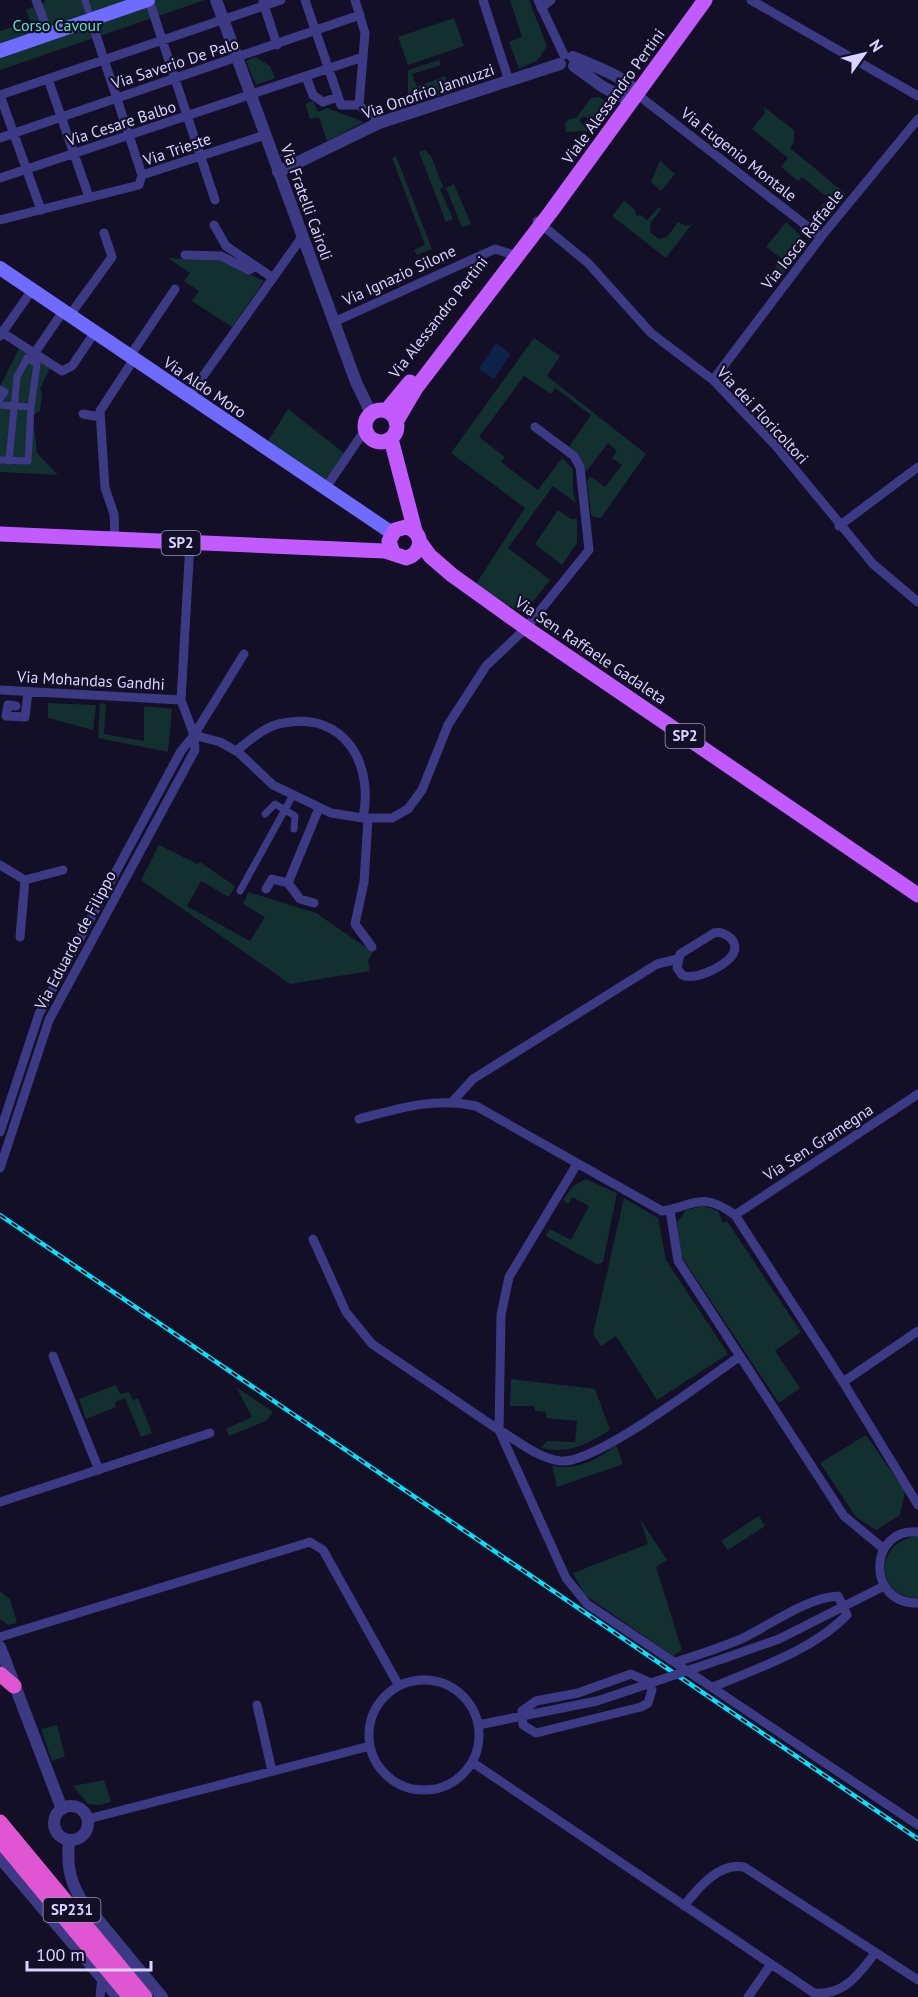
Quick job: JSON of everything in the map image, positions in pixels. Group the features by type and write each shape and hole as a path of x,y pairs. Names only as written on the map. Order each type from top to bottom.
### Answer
{"highway":[{"path":"0,1674 14,1686"},
{"name":"SP231","path":"0,1822 145,1997"},
{"name":"SP231","path":"0,1840 130,1997"}],"main road":[{"path":"0,51 49,34 90,15 148,0"},
{"name":"Viale Alessandro Pertini","path":"517,250 545,219 696,0"},
{"name":"Viale Alessandro Pertini","path":"632,94 705,0"},
{"name":"Via Alessandro Pertini","path":"384,416 517,250"},
{"name":"Via Aldo Moro","path":"0,268 325,489 404,534"},
{"path":"384,416 396,431 384,440 369,438 365,430 365,421 384,416"},
{"path":"384,440 404,534 418,551 411,557"},
{"name":"SP2","path":"0,534 393,553"},
{"path":"393,553 389,545 404,534"},
{"name":"SP2","path":"361,550 404,534"},
{"name":"Via Sen. Raffaele Gadaleta","path":"404,534 452,575 526,628 918,895"},
{"name":"Via Sen. Raffaele Gadaleta","path":"393,553 401,558 411,557 452,575"}],"street":[{"path":"36,0 49,34"},
{"path":"85,0 142,175"},
{"path":"148,0 215,200"},
{"name":"Via Fratelli Cairoli","path":"216,0 356,382 384,416"},
{"path":"41,210 0,95 224,21 263,3 280,0"},
{"path":"305,0 341,105 359,105 379,123"},
{"path":"355,0 365,33 359,105"},
{"path":"483,0 509,81"},
{"path":"550,0 539,4 568,60 632,94"},
{"path":"751,0 918,96"},
{"path":"263,3 277,45"},
{"name":"Via Saverio De Palo","path":"0,138 360,15"},
{"name":"Via Cesare Balbo","path":"0,178 363,57"},
{"name":"Via Onofrio Jannuzzi","path":"278,172 379,123 568,60"},
{"path":"306,77 313,95 322,102 339,97"},
{"path":"48,79 89,197"},
{"name":"Via Eugenio Montale","path":"632,94 821,237"},
{"name":"Via Iosca Raffaele","path":"713,380 821,237 918,119"},
{"name":"Via Trieste","path":"0,220 140,185 142,175 265,135"},
{"name":"Via dei Floricoltori","path":"545,219 651,333 713,380 775,445 839,526 873,564 918,602"},
{"path":"214,225 226,246 273,278"},
{"path":"34,354 112,257 104,232"},
{"path":"189,396 302,237"},
{"name":"Via Ignazio Silone","path":"334,322 474,257 495,249 517,250"},
{"path":"185,255 221,256 249,270 255,266"},
{"path":"115,539 114,514 105,488 100,411 175,289"},
{"path":"32,290 1,333 62,371 72,366 95,332"},
{"path":"0,460 9,461 28,461 31,407 37,364 27,358 17,377 12,406 9,461"},
{"path":"0,389 5,392 0,399"},
{"path":"0,405 31,407"},
{"path":"83,414 100,417"},
{"path":"194,735 220,742 236,751 273,785 331,813 365,818 392,818 408,809 422,790 448,725 486,666 526,628 589,550 580,467 574,456 535,427"},
{"path":"325,489 365,430"},
{"path":"839,526 918,467"},
{"path":"189,543 181,700 194,735"},
{"path":"194,735 244,654"},
{"name":"Via Mohandas Gandhi","path":"0,690 181,700"},
{"path":"16,706 8,705 6,716 25,717 27,692"},
{"path":"236,751 259,733 282,723 310,722 329,728 351,746 362,762 367,800 364,882 355,924 372,947"},
{"name":"Via Eduardo de Filippo","path":"0,1132 39,1014 165,778 186,741 194,735"},
{"name":"Via Eduardo de Filippo","path":"0,1168 49,1020 195,750 194,735"},
{"path":"240,891 293,795"},
{"path":"265,814 275,804 295,816 294,829"},
{"path":"288,883 319,808"},
{"path":"0,865 25,880 63,870"},
{"path":"266,889 272,879 288,883 300,899 314,903"},
{"path":"20,937 25,880"},
{"path":"453,1101 473,1078 657,964 678,958 714,933 728,935 734,943 731,957 696,977 682,975 677,968 678,958"},
{"name":"Via Sen. Gramegna","path":"735,1215 918,1094"},
{"path":"360,1119 407,1106 453,1101 476,1106 662,1211 695,1201 718,1202 735,1215 843,1382 918,1505"},
{"path":"578,1164 509,1277 501,1315 499,1430 566,1578 579,1596 918,1825"},
{"path":"670,1210 678,1261 844,1516 884,1549"},
{"path":"313,1239 346,1312 372,1344 499,1430 546,1458 576,1461 604,1447 739,1357"},
{"path":"843,1382 918,1331"},
{"path":"53,1356 99,1470"},
{"path":"0,1502 210,1433"},
{"path":"918,1532 896,1537 884,1549 879,1572 884,1586 898,1599 918,1603"},
{"path":"0,1637 310,1542 323,1550 399,1686"},
{"path":"478,1725 597,1701 725,1658 779,1639 884,1586"},
{"path":"676,1662 718,1649 829,1597 838,1596 845,1606 847,1615 836,1626 787,1655 713,1687"},
{"path":"0,1647 62,1809"},
{"path":"624,1675 639,1676 652,1690 648,1703 641,1707 550,1731 536,1733 528,1730 520,1716 529,1704 578,1692 624,1675"},
{"path":"432,1680 453,1688 470,1704 478,1725 479,1740 472,1762 460,1777 444,1787 416,1790 398,1783 383,1771 370,1746 373,1716 383,1698 399,1686 410,1682 432,1680"},
{"path":"257,1705 272,1772"},
{"path":"88,1819 370,1746"},
{"path":"472,1762 814,1993 828,1993 852,1982 875,1953"},
{"path":"69,1841 58,1835 55,1830 55,1818 62,1809 78,1807 88,1819"},
{"path":"69,1841 84,1835 88,1819"},
{"path":"69,1841 67,1863 70,1880 80,1898 162,1997"},
{"path":"0,1858 118,1997"},
{"path":"684,1906 721,1870 734,1866 744,1867 918,1980"},
{"path":"748,1997 771,1964"},
{"path":"100,1997 102,1977"}],"green space":[{"name":"Corso Cavour","path":"45,0 205,0 0,70 0,31 30,21 26,10"},
{"path":"510,0 529,0 547,46 538,60 519,69 509,42 522,37"},
{"path":"454,18 464,46 408,65 398,37"},
{"path":"255,57 270,66 275,78 256,85 246,61"},
{"path":"439,60 441,65 412,74 417,87 445,76 452,92 408,104 408,70"},
{"path":"600,97 609,104 596,122 583,116 579,121 590,131 566,132 565,124 569,119 576,118 591,98"},
{"path":"313,101 318,112 327,108 364,122 327,141 319,117 310,119 305,104"},
{"path":"764,107 794,130 794,142 790,148 846,194 821,222 810,220 828,198 802,177 798,181 781,167 788,158 752,129 765,113"},
{"path":"425,150 431,156 443,187 440,189 453,219 446,222 419,152"},
{"path":"396,156 432,249 417,255 414,250 425,245 392,158"},
{"path":"660,161 675,174 661,191 651,182"},
{"path":"454,184 471,224 462,227 446,188"},
{"path":"624,201 634,209 637,216 641,215 647,220 659,207 661,209 651,222 650,232 659,239 667,237 678,222 686,226 692,224 666,258 612,216"},
{"path":"786,222 801,237 803,247 783,274 775,267 782,259 766,247"},
{"path":"168,258 221,261 264,281 232,327 192,301 199,291 184,281 190,273"},
{"path":"534,338 560,356 547,376 646,454 601,518 594,517 591,514 587,482 590,476 605,487 622,465 612,458 617,451 608,443 586,472 582,460 569,447 591,415 555,388 551,394 524,376 479,437 505,457 501,462 538,490 562,458 573,469 573,492 576,503 553,486 508,548 550,580 523,614 476,584 525,508 451,453"},
{"path":"19,348 50,368 40,389 42,392 40,411 33,415 37,453 58,475 0,472 0,387"},
{"path":"288,409 344,453 327,483 267,443"},
{"path":"558,510 571,519 577,519 577,543 562,565 535,544"},
{"path":"48,703 96,705 93,730 48,718"},
{"path":"100,703 106,704 104,734 144,741 144,706 172,709 168,752 98,738"},
{"path":"159,845 197,864 200,862 235,886 229,897 201,881 187,906 250,941 265,917 243,904 248,892 316,913 373,952 368,961 370,971 290,984 141,880"},
{"path":"586,1179 617,1193 603,1262 598,1265 546,1236 550,1229 571,1240 589,1206 572,1197 568,1204 563,1200 573,1186"},
{"path":"624,1198 658,1218 666,1260 728,1354 657,1400 616,1336 601,1346 593,1334"},
{"path":"704,1206 718,1211 723,1223 727,1221 801,1332 775,1351 800,1388 779,1403 681,1256 677,1223 686,1210"},
{"path":"511,1379 595,1389 610,1430 577,1447 560,1450 541,1448 547,1441 575,1442 577,1421 546,1418 546,1412 535,1411 534,1406 510,1406"},
{"path":"116,1385 120,1394 129,1392 133,1400 138,1398 152,1433 141,1437 125,1398 115,1402 116,1407 86,1419 79,1399"},
{"path":"236,1387 273,1412 266,1421 229,1436 226,1429 252,1417"},
{"path":"866,1435 905,1491 900,1515 876,1530 856,1517 820,1463"},
{"path":"616,1445 623,1464 557,1487 552,1466 570,1467 586,1463 602,1456"},
{"path":"759,1516 765,1526 728,1550 721,1541"},
{"path":"640,1519 667,1560 656,1567 682,1650 673,1656 585,1595 573,1573 648,1544"},
{"path":"918,1536 918,1598 904,1596 894,1589 887,1580 885,1569 887,1558 893,1548 903,1540"},
{"path":"0,1591 10,1599 17,1623 8,1625 0,1619"},
{"path":"57,1725 65,1756 52,1761 41,1729"},
{"path":"104,1780 111,1802 100,1805 88,1804 73,1786"}],"water":[{"path":"496,343 511,354 494,379 479,369"}],"railway":[{"path":"0,1215 918,1839"}]}
